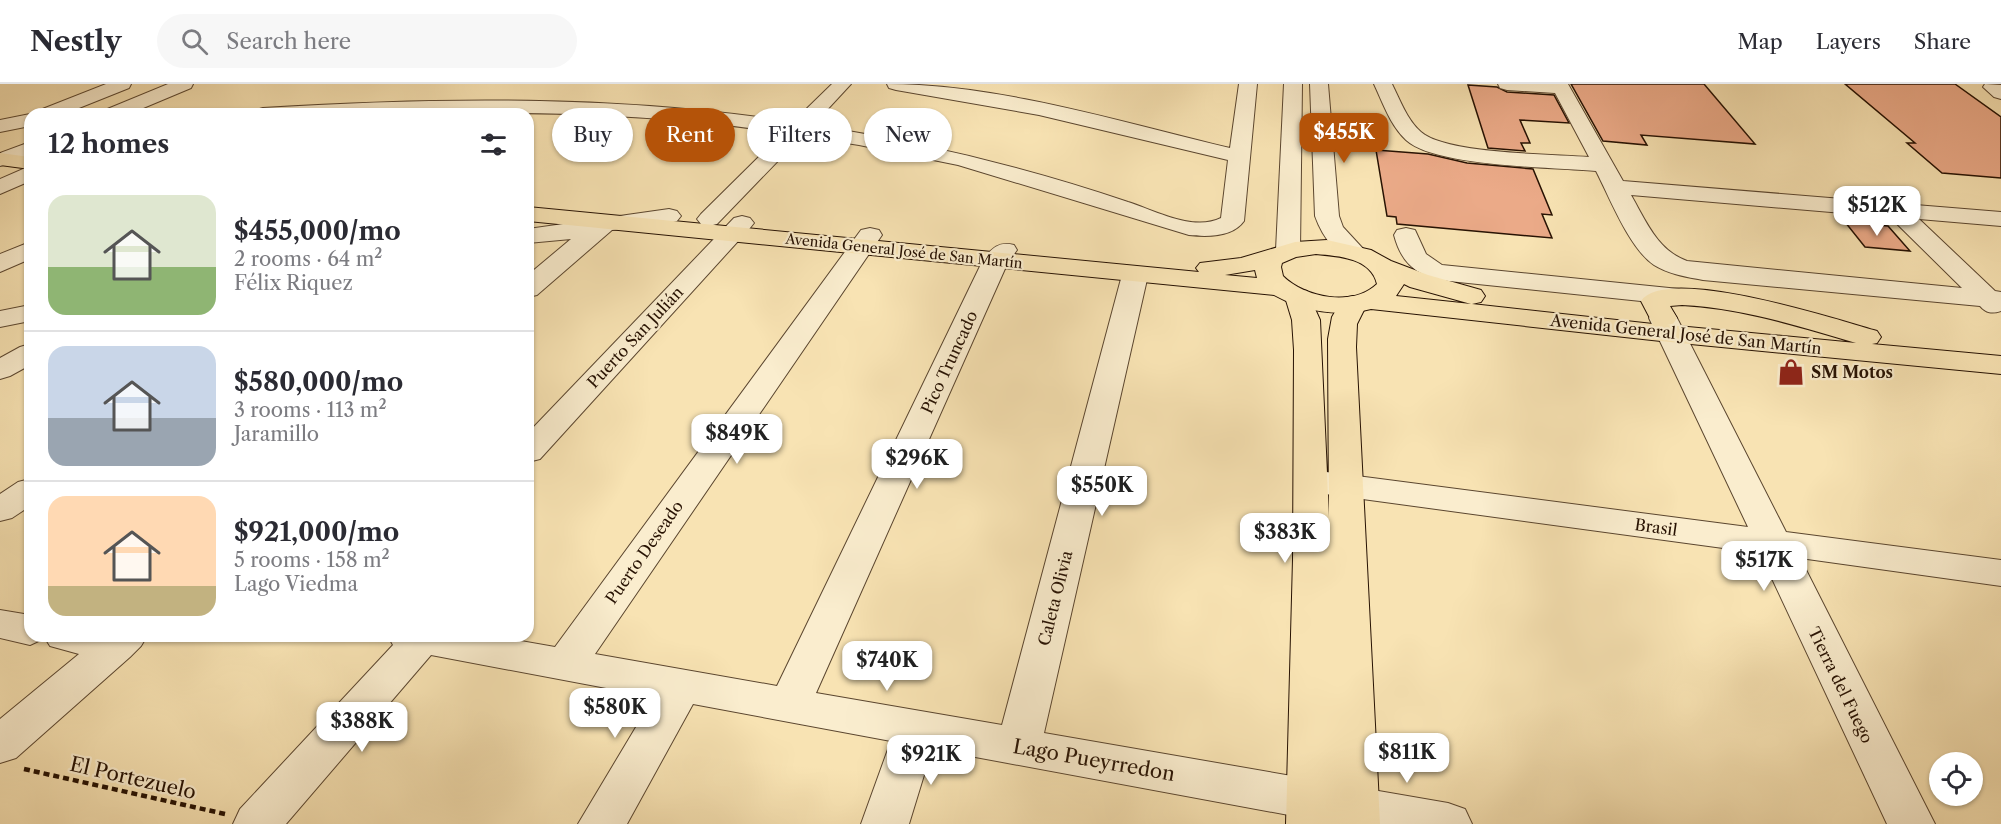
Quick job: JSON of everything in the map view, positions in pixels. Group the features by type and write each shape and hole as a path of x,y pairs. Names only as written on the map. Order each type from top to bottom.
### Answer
{"main road":[{"path":"1,156 24,153"},
{"name":"Avenida General José de San Martín","path":"534,203 617,217 669,216 865,241 1001,255 1153,266 1197,268 1242,266 1280,254 1316,247 1354,253 1383,267 1429,284 1502,302 1661,309 1872,339 2001,351"},
{"name":"Avenida General José de San Martín","path":"534,214 617,217 728,225"},
{"path":"1280,254 1268,265 1267,273 1271,281 1289,293 1306,320 1308,350 1328,483 1356,816"},
{"name":"Avenida General José de San Martín","path":"1001,255 1135,275 1289,293 1325,303 1661,309 2001,365"},
{"path":"1310,812 1312,559 1328,483 1342,363 1343,321 1346,312 1384,295 1391,286 1390,277 1383,267"}],"street":[{"path":"62,108 123,84"},
{"path":"126,108 183,84"},
{"name":"Puerto San Julián","path":"819,108 842,84"},
{"path":"896,84 1039,109 1241,157"},
{"path":"1280,254 1293,84"},
{"path":"1318,84 1327,216 1332,229 1354,253"},
{"path":"1383,84 1410,135 1432,148 1453,153 1611,176 1896,210 2001,219"},
{"path":"1507,84 1560,86 1646,242 1656,256 1670,264 1703,272 1997,303"},
{"path":"852,138 945,156 1190,228 1218,227 1232,220 1241,157 1243,85"},
{"path":"534,117 577,90"},
{"path":"359,108 550,107 747,124"},
{"name":"Puerto San Julián","path":"534,445 728,225 775,162"},
{"path":"0,187 24,177"},
{"path":"1896,210 1997,303"},
{"path":"534,235 574,231 617,217"},
{"path":"534,284 574,248 617,217"},
{"path":"1406,235 1412,256 1416,261 1426,268 1439,272 1661,309"},
{"name":"Puerto Deseado","path":"565,664 865,241"},
{"path":"0,264 24,252"},
{"name":"Pico Truncado","path":"789,705 1001,255"},
{"name":"Caleta Olivia","path":"1018,747 1135,275"},
{"name":"Tierra del Fuego","path":"1661,309 1771,542 1911,824"},
{"path":"0,320 24,314"},
{"path":"0,370 24,356"},
{"name":"Brasil","path":"1328,483 2001,573"},
{"path":"0,510 24,494"},
{"path":"0,624 24,629"},
{"path":"6,756 121,642"},
{"path":"258,823 411,642"},
{"name":"Lago Pueyrredon","path":"443,642 1018,747 1310,812 1448,824"},
{"path":"602,824 682,686"},
{"path":"885,824 917,728"}],"path":[{"name":"El Portezuelo","path":"6,756 258,823"}],"building":[{"path":"1571,84 1704,84 1755,144 1641,135 1647,145 1603,141"},
{"path":"1845,84 1955,84 2001,117 2001,178 1942,173 1907,143 1915,143"},
{"path":"1468,85 1497,87 1507,92 1554,95 1569,123 1520,120 1530,143 1521,143 1525,151 1488,148"},
{"path":"1376,150 1428,154 1467,163 1533,169 1552,215 1542,214 1552,238 1397,224 1396,217 1387,216"},
{"path":"1845,222 1888,226 1910,251 1865,247"}],"place":[{"name":"SM Motos","path":"1791,372"}]}
